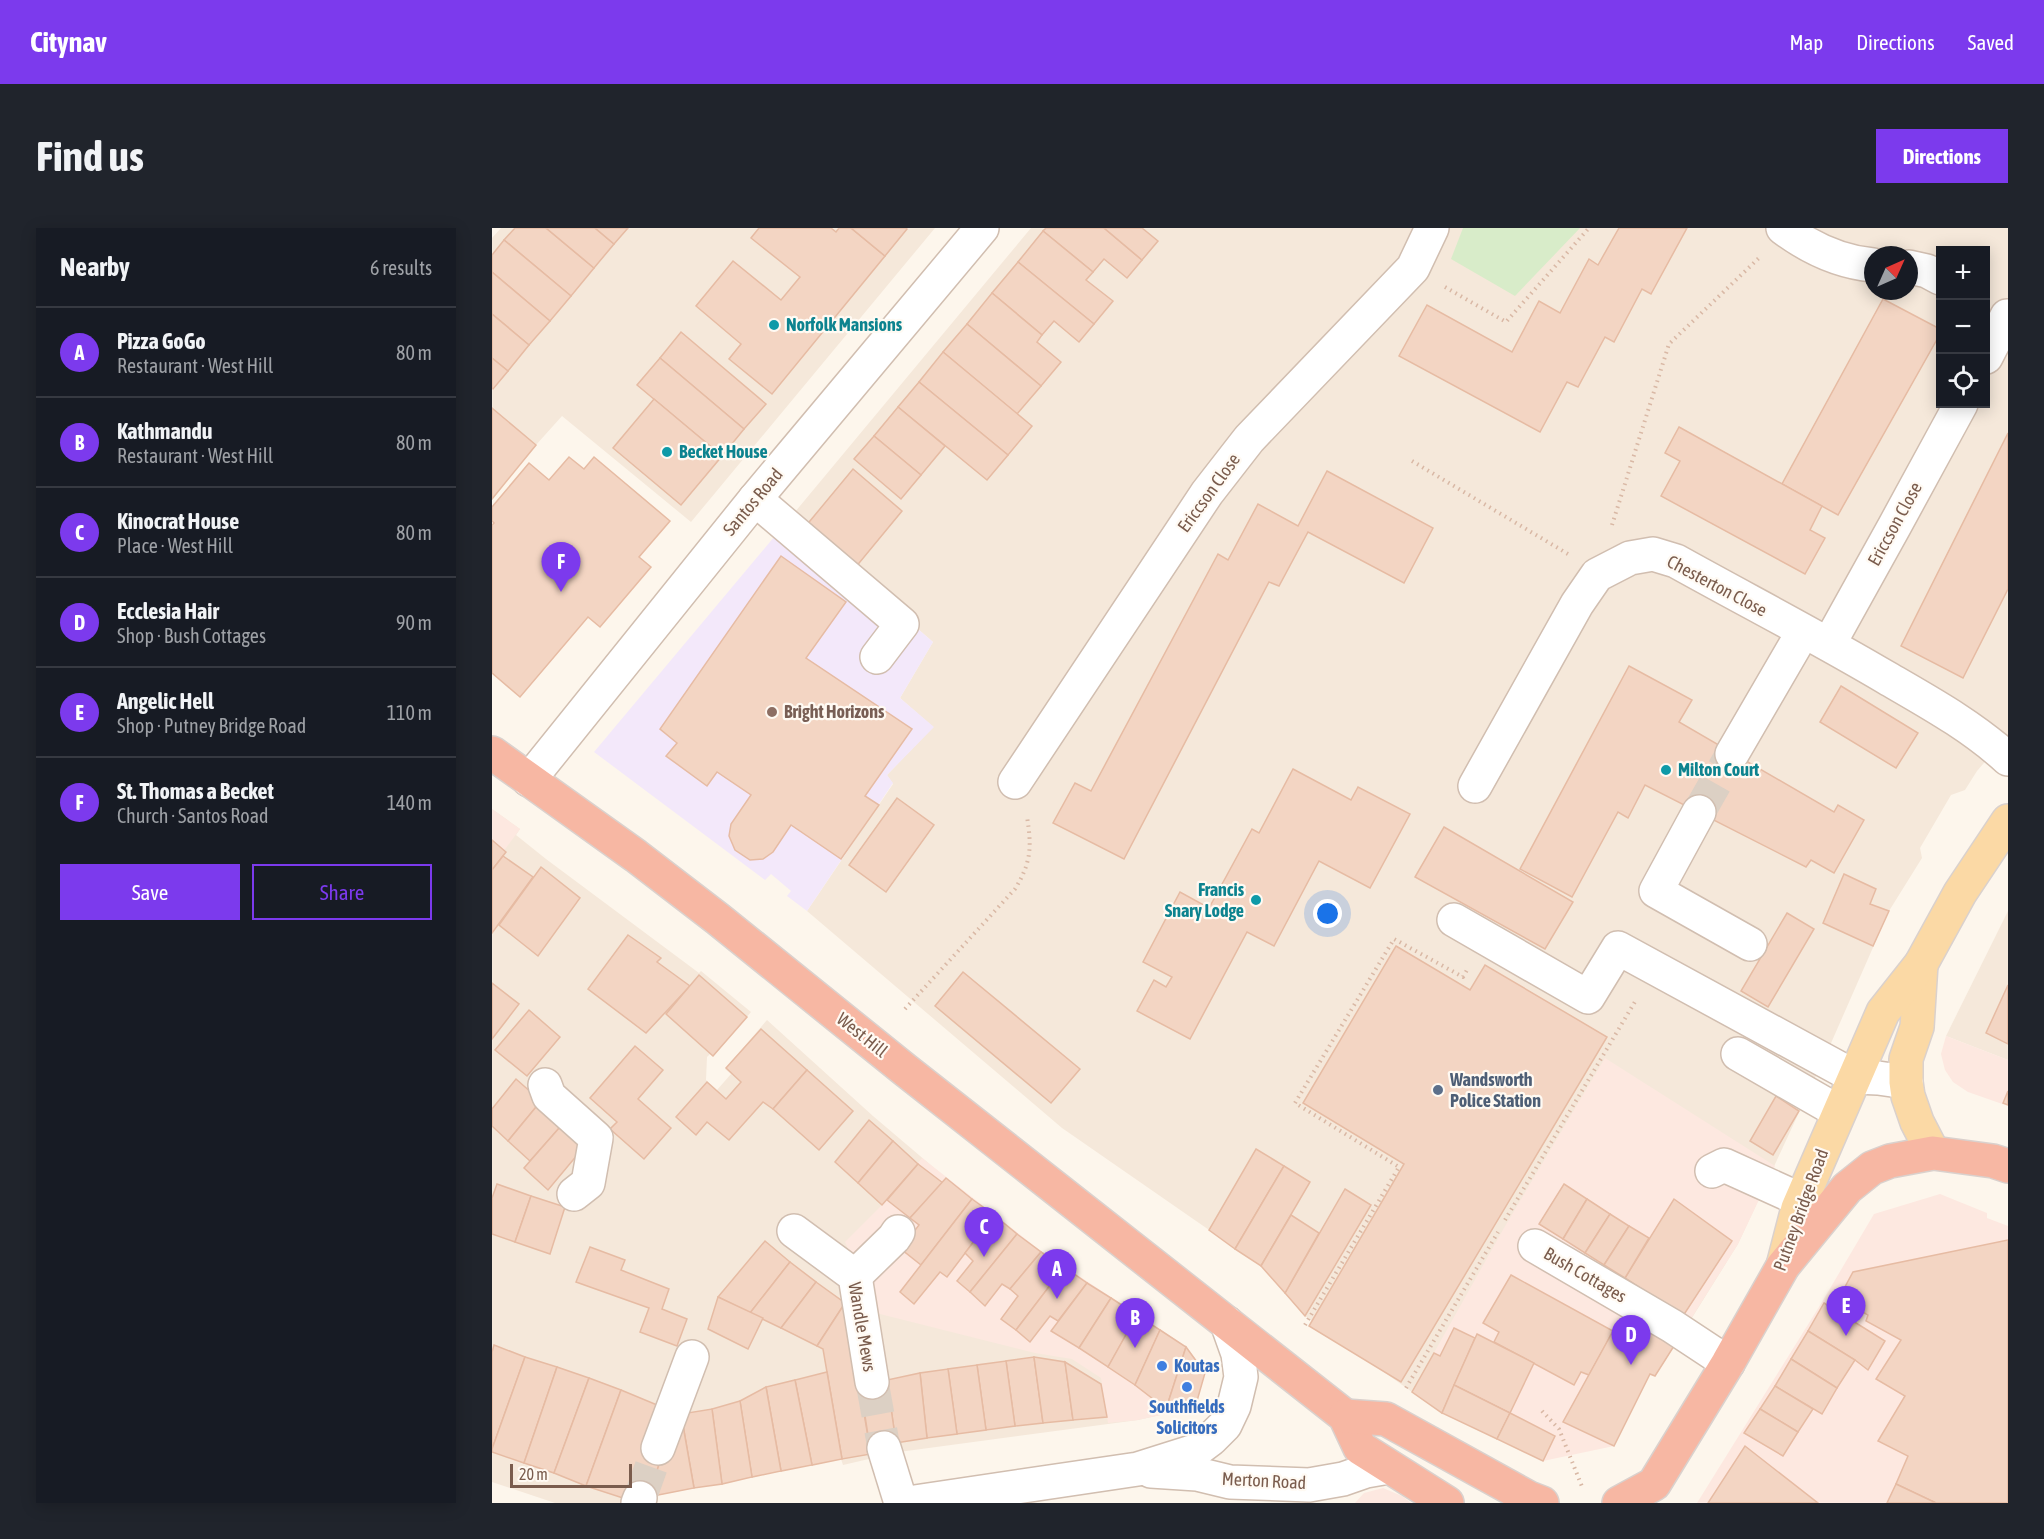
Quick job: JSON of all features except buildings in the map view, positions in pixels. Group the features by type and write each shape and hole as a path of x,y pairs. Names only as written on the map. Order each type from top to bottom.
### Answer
{"highway":[{"name":"West Hill","path":"492,753 670,882 1345,1416"},
{"path":"1783,1266 1847,1188 1872,1168 1890,1161 1933,1153 1993,1161 2008,1166"},
{"name":"Putney Bridge Road","path":"1654,1493 1783,1266"},
{"path":"1447,1503 1360,1448 1345,1416 1386,1419 1528,1498 1542,1503"},
{"path":"1619,1503 1654,1493"}],"main road":[{"name":"Putney Bridge Road","path":"1783,1266 1801,1200 1882,1012 1921,964 1960,893 2008,821"},
{"name":"Putney Bridge Road","path":"1921,964 1917,1027 1906,1059 1906,1082 1917,1122 1933,1153"}],"street":[{"name":"Santos Road","path":"529,780 755,499 982,228"},
{"name":"Ericcson Close","path":"1015,782 1207,493 1249,439 1413,268 1432,228"},
{"path":"1785,229 1809,246 1838,258 1864,263"},
{"path":"1918,269 1936,276"},
{"path":"1988,354 2008,316 1990,306"},
{"name":"Ericcson Close","path":"1732,754 1894,527 1959,408"},
{"path":"755,499 902,624 877,657"},
{"name":"Chesterton Close","path":"1475,786 1577,604 1597,575 1630,558 1653,554 1676,561 1953,717 1978,733 2008,759"},
{"path":"1699,812 1656,891 1750,944"},
{"path":"1454,920 1588,997 1618,948 1855,1077 1906,1082"},
{"path":"1738,1054 1839,1112"},
{"path":"546,1085 549,1096 596,1138 588,1183 574,1194"},
{"path":"1712,1171 1724,1165 1801,1200"},
{"name":"Wandle Mews","path":"794,1231 855,1276 872,1382"},
{"path":"855,1276 898,1232"},
{"name":"Bush Cottages","path":"1535,1245 1672,1326 1728,1363"},
{"name":"Merton Road","path":"908,1503 1138,1469 1195,1451 1225,1425 1234,1406 1241,1377 1238,1354 1227,1323"},
{"path":"658,1448 692,1357"},
{"path":"884,1448 901,1503"},
{"name":"Merton Road","path":"1138,1469 1197,1474 1230,1482 1309,1485 1338,1491 1366,1471 1389,1467"}],"path":[{"path":"1413,268 1506,322 1589,228"},
{"path":"1412,461 1565,552 1597,575 1668,344 1785,229"},
{"path":"905,1009 991,917 1015,889 1024,874 1031,854 1029,831 1026,810 1015,782"},
{"path":"1305,1324 1399,1167 1295,1103 1394,939 1463,977 1485,938"},
{"path":"1408,1384 1655,968"},
{"path":"1542,1411 1559,1429 1583,1490"}],"shaded area":[{"path":"501,228 935,228 691,522 562,416 536,445 492,408 492,238"},
{"path":"1031,228 2008,228 2008,735 1977,771 1965,790 1951,795 1920,848 1922,858 1889,911 1828,1050 1738,1244 1655,1376 1650,1374 1543,1461 1412,1392 1305,1316 1261,1266 1062,1128 807,911 893,784 887,775 933,727 900,698 933,642 790,518"},
{"name":"Bright Horizons","path":"790,518 933,642 900,698 934,727 887,775 893,783 807,911 787,896 791,891 771,874 765,880 594,752"},
{"path":"492,809 520,829 516,835 546,859 699,973 701,971 751,1012 713,1057 710,1054 707,1057 706,1080 717,1090 731,1074 725,1069 767,1020 873,1116 946,1178 1041,1252 1187,1347 1205,1373 1196,1402 1165,1414 1138,1420 899,1452 843,1465 841,1459 649,1497 646,1503 555,1503 492,1482"},
{"path":"492,809 520,829 492,867"},
{"path":"2008,911 2008,1060 1946,1036"},
{"path":"1946,1036 2008,1060 2008,1106 1968,1092 1953,1082 1945,1070 1941,1054"},
{"path":"1605,1058 1775,1166 1738,1244 1655,1376 1650,1374 1614,1446 1543,1461 1412,1392 1504,1228"},
{"path":"922,1158 1041,1251 1187,1347 1205,1373 1196,1402 1165,1414 1108,1423 1101,1378 1072,1359 1035,1353 876,1313 845,1242 887,1200"},
{"path":"1940,1194 1987,1213 1987,1218 2008,1226 2008,1503 1697,1503 1874,1214"},
{"path":"1383,1488 1402,1496 1411,1503 1355,1503 1364,1493"}],"green space":[{"path":"1463,228 1580,228 1515,296 1451,259"}],"tunnel":[{"path":"1699,812 1732,754"},
{"path":"872,1382 884,1448"},
{"path":"640,1498 658,1448"}],"place":[{"name":"Norfolk Mansions","path":"774,325"},
{"name":"Becket House","path":"667,452"},
{"name":"St. Thomas a Becket","path":"561,592"},
{"name":"Bright Horizons","path":"772,712"},
{"name":"Milton Court","path":"1666,770"},
{"name":"Francis Snary Lodge","path":"1256,900"},
{"name":"Wandsworth Police Station","path":"1438,1090"},
{"name":"Kinocrat House","path":"984,1257"},
{"name":"Pizza GoGo","path":"1057,1299"},
{"name":"Angelic Hell","path":"1846,1336"},
{"name":"Kathmandu","path":"1135,1348"},
{"name":"Ecclesia Hair","path":"1631,1365"},
{"name":"Koutas","path":"1162,1366"},
{"name":"Southfields Solicitors","path":"1187,1387"}]}
